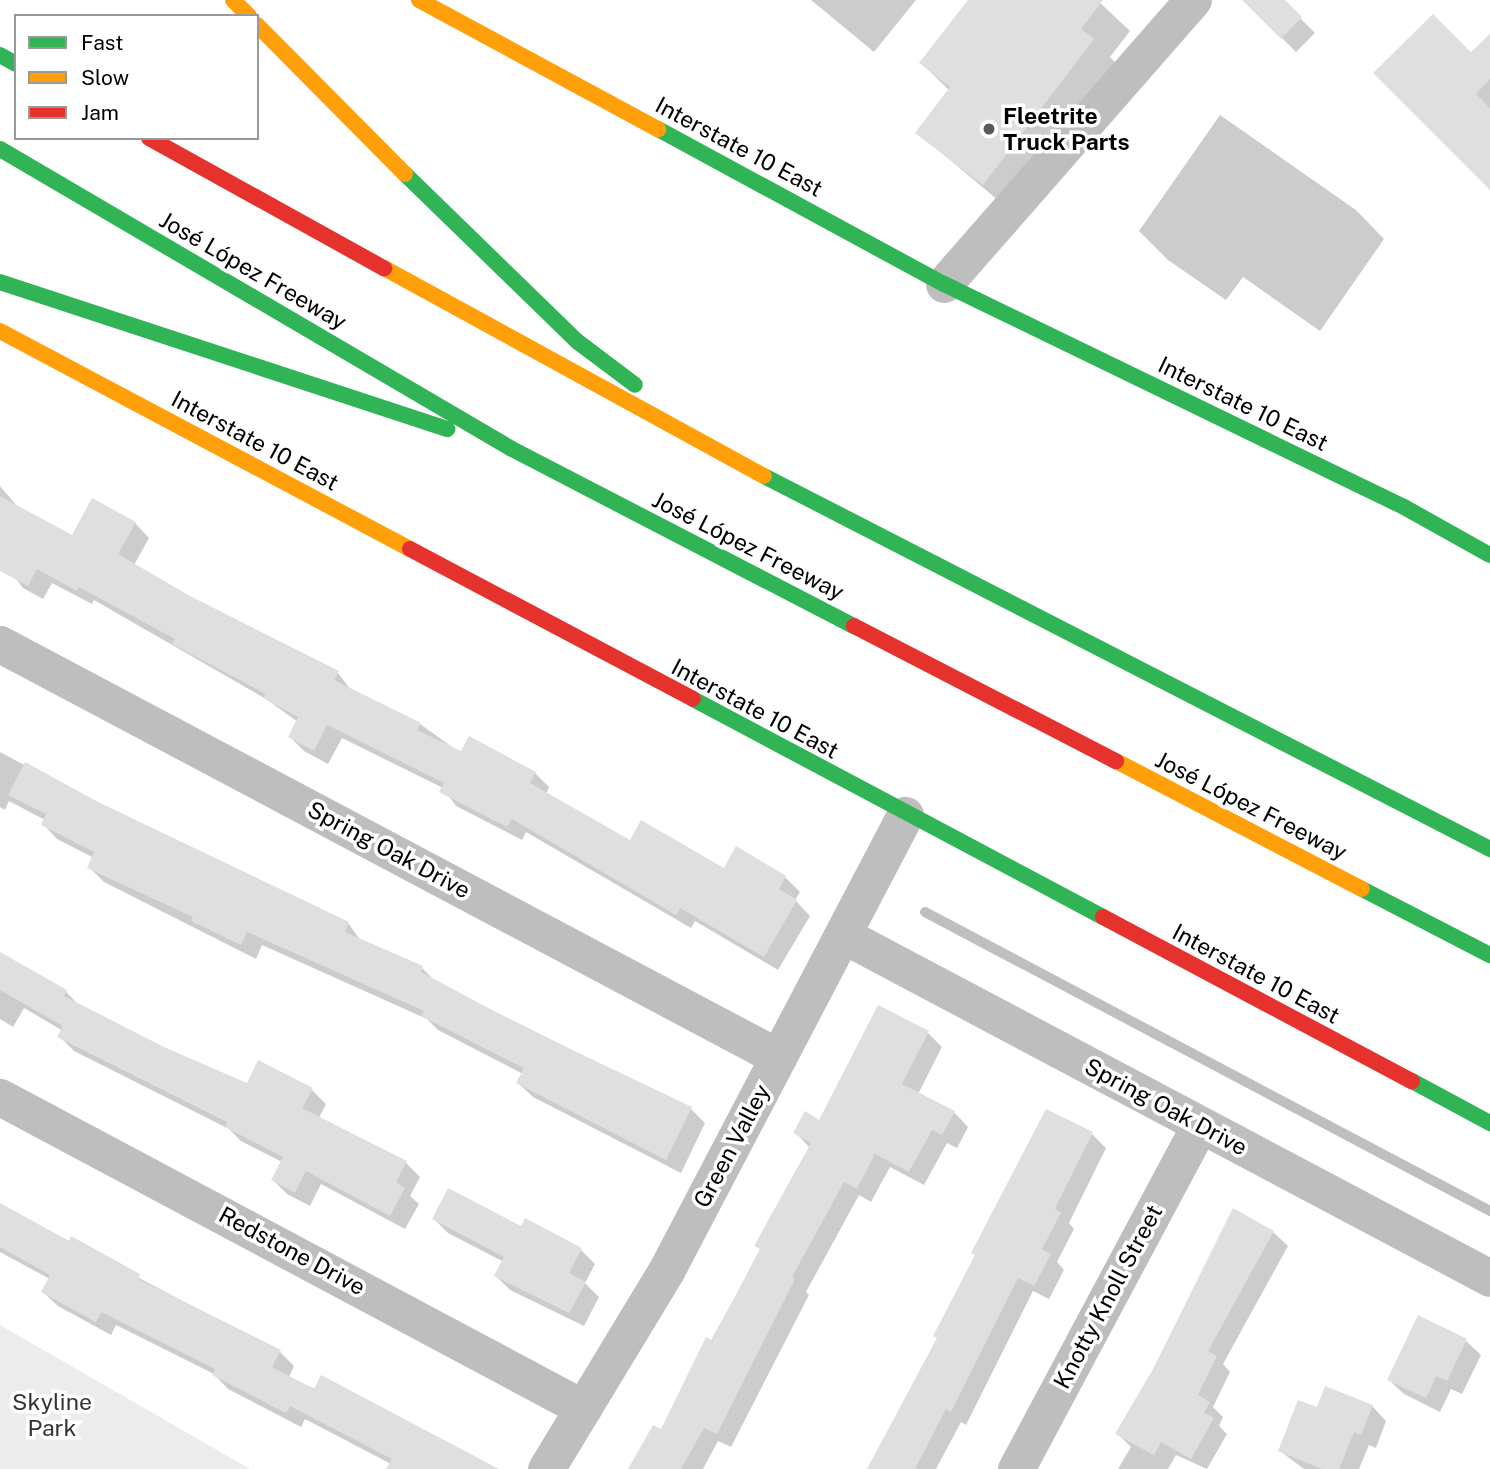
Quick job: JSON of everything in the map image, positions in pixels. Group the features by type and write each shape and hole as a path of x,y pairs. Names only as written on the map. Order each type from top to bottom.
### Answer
{"main road":[{"path":"233,0 246,14"},
{"name":"Interstate 10 East","path":"419,0 944,284 1404,507 1490,555"},
{"path":"259,26 578,341 737,462"},
{"path":"153,140 737,462 1490,849"},
{"name":"José López Freeway","path":"0,149 512,449 1490,955"},
{"path":"0,282 512,449"},
{"name":"Interstate 10 East","path":"0,331 905,815 1490,1123"}],"street":[{"path":"944,284 1193,0"},
{"name":"Spring Oak Drive","path":"0,644 778,1057"},
{"name":"Green Valley","path":"546,1469 666,1271 905,815"},
{"name":"Spring Oak Drive","path":"843,935 1490,1278"},
{"name":"Redstone Drive","path":"0,1097 583,1408"},
{"name":"Knotty Knoll Street","path":"1016,1469 1200,1125"}],"green space":[{"name":"Skyline Park","path":"0,1325 250,1469 0,1469"}],"building":[{"path":"968,0 1103,0 1081,29 1094,39 983,185 915,133 950,87 919,63"},
{"path":"1242,0 1285,0 1302,17 1281,39"},
{"path":"1433,14 1471,52 1490,34 1490,79 1476,94 1490,108 1490,190 1373,73"},
{"path":"0,496 72,535 92,498 136,522 118,554 190,596 339,671 334,680 421,723 417,730 461,751 469,736 536,772 530,783 630,840 641,820 724,868 736,846 786,876 779,889 797,900 764,957 680,908 676,915 512,819 507,827 439,792 444,783 327,725 314,751 288,737 298,717 263,698 266,694 172,644 175,639 79,587 77,591 37,569 28,586 0,571"},
{"path":"25,762 98,802 349,922 345,932 423,966 421,972 524,1027 692,1107 666,1160 516,1083 524,1068 421,1016 424,1011 247,932 241,945 191,921 193,917 87,868 94,852 41,825 46,814 8,795"},
{"path":"0,952 67,990 64,996 164,1047 247,1083 258,1060 313,1088 302,1108 407,1161 396,1182 405,1188 390,1216 306,1171 295,1193 271,1180 283,1157 225,1127 227,1122 57,1037 63,1026 0,990"},
{"path":"878,1005 929,1031 902,1084 955,1111 942,1135 932,1130 909,1172 875,1154 857,1189 844,1182 792,1277 795,1279 717,1434 704,1428 681,1469 628,1469 653,1425 661,1429 706,1337 712,1340 760,1249 754,1246 811,1143 793,1133 805,1111 819,1120"},
{"path":"1046,1109 1093,1132 1055,1209 1061,1213 1042,1249 1051,1254 1034,1286 1018,1278 951,1412 946,1409 915,1469 867,1469 937,1338 933,1336 975,1255 971,1253"},
{"path":"448,1188 521,1226 525,1218 582,1248 569,1273 586,1282 569,1313 494,1276 504,1257 432,1219"},
{"path":"0,1203 69,1241 71,1236 140,1274 138,1279 281,1350 272,1367 314,1389 321,1375 499,1469 386,1469 392,1459 290,1406 286,1413 212,1375 215,1369 101,1312 96,1322 41,1292 50,1275 0,1247"},
{"path":"1233,1208 1274,1231 1208,1351 1217,1356 1198,1395 1210,1402 1204,1413 1214,1418 1191,1459 1161,1442 1154,1455 1115,1434 1153,1369"},
{"path":"1418,1315 1467,1339 1447,1381 1436,1376 1426,1398 1387,1380"},
{"path":"1325,1386 1373,1405 1361,1435 1354,1432 1339,1469 1322,1469 1278,1451 1298,1400 1317,1407"}],"waterway":[{"path":"925,912 1490,1211"}],"traffic: fast":[{"path":"0,55 14,63"},
{"path":"658,129 944,284 1404,507 1490,555"},
{"path":"0,149 512,449 854,626"},
{"path":"405,174 578,342 635,385"},
{"path":"0,282 447,429"},
{"path":"764,476 1490,849"},
{"path":"693,699 1103,917"},
{"path":"1362,889 1490,955"},
{"path":"1412,1081 1490,1123"}],"traffic: slow":[{"path":"233,0 247,14"},
{"path":"419,0 658,129"},
{"path":"259,27 405,174"},
{"path":"384,268 764,476"},
{"path":"0,331 410,549"},
{"path":"1116,761 1362,889"}],"traffic: jam":[{"path":"153,140 384,268"},
{"path":"410,549 693,699"},
{"path":"854,626 1116,761"},
{"path":"1103,917 1412,1081"}],"place":[{"name":"Fleetrite Truck Parts","path":"989,129"}]}
